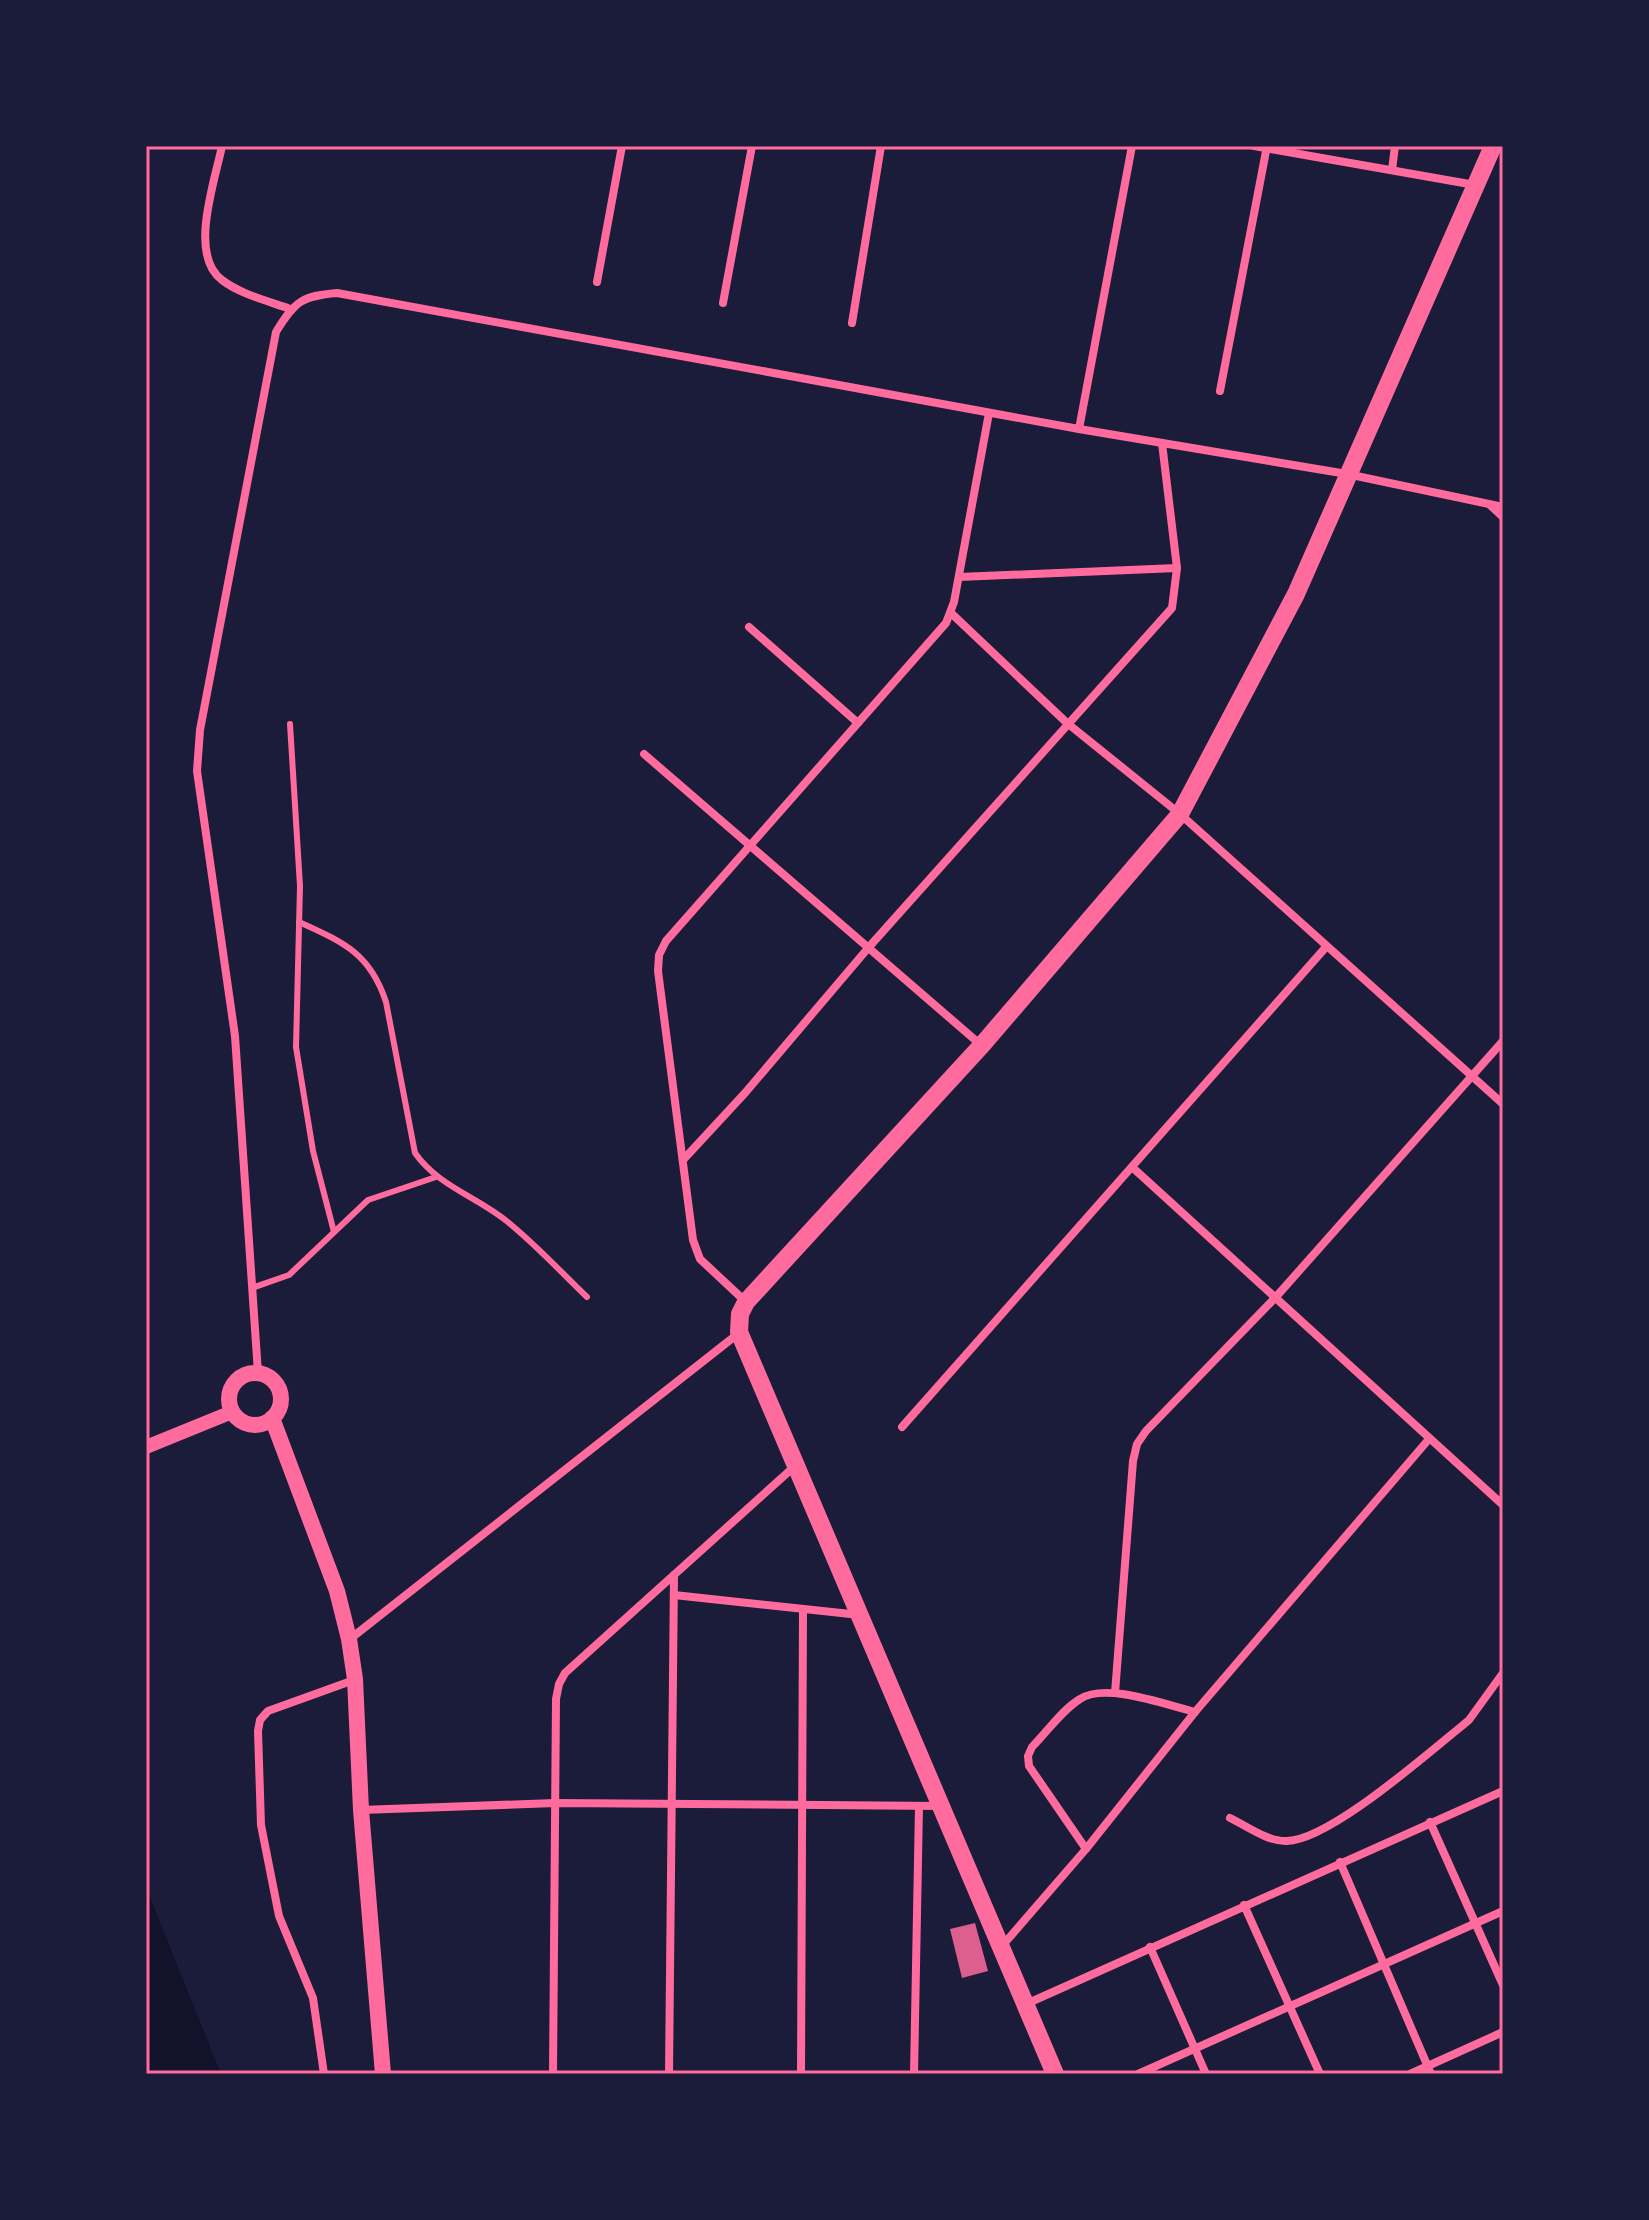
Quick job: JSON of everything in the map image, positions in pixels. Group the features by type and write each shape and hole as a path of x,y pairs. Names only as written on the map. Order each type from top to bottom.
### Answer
{"main road":[{"path":"1055,2074 739,1332 740,1314 746,1302 982,1045 1180,814 1296,594 1493,146"},
{"path":"249,1373 273,1379 281,1394 281,1403 272,1418 264,1423 246,1424 232,1412 228,1396 235,1381 249,1373"},
{"path":"272,1418 337,1591 349,1639 355,1679 361,1810 383,2074"}],"street":[{"path":"222,146 203,239 210,269 223,282 290,309"},
{"path":"597,282 622,146"},
{"path":"723,303 752,146"},
{"path":"852,323 881,146"},
{"path":"1079,429 1132,146"},
{"path":"1254,146 1476,185"},
{"path":"1392,170 1395,146"},
{"path":"1220,391 1266,147"},
{"path":"258,1373 232,1001 197,771 200,730 276,332 290,309 311,295 337,293 989,413 1347,474 1503,507"},
{"path":"746,1302 700,1259 693,1240 658,971 659,955 666,941 951,613 989,413"},
{"path":"683,1160 1172,608 1177,568 1162,443"},
{"path":"1489,505 1503,517"},
{"path":"959,577 1177,568"},
{"path":"951,613 1067,723 1180,814 1503,1104"},
{"path":"749,627 858,723"},
{"path":"644,754 982,1045"},
{"path":"902,1427 1326,947"},
{"path":"1115,1693 1133,1461 1137,1444 1275,1298 1503,1041"},
{"path":"1132,1167 1503,1505"},
{"path":"349,1639 739,1332"},
{"path":"146,1447 232,1412"},
{"path":"1002,1946 1086,1849 1195,1712 1429,1439"},
{"path":"553,2074 556,1699 559,1684 565,1673 796,1465"},
{"path":"669,2074 674,1575"},
{"path":"674,1595 860,1615"},
{"path":"801,2074 803,1609"},
{"path":"1230,1818 1272,1838 1288,1841 1322,1831 1469,1720 1503,1673"},
{"path":"324,2074 313,1998 279,1916 261,1825 258,1731 260,1720 268,1711 355,1679"},
{"path":"1086,1849 1029,1766 1028,1756 1032,1747 1078,1700 1089,1695 1115,1693 1195,1712"},
{"path":"1026,2004 1503,1791"},
{"path":"361,1810 555,1803 942,1806"},
{"path":"914,2074 919,1806"},
{"path":"1430,1822 1503,1985"},
{"path":"1340,1862 1430,2070"},
{"path":"1244,1905 1320,2074"},
{"path":"1138,2074 1503,1911"},
{"path":"1150,1947 1206,2074"},
{"path":"1410,2074 1430,2070 1503,2032"}],"lane":[{"path":"290,724 300,886 296,1047 313,1151 334,1232"},
{"path":"299,922 356,951 381,987 415,1153 436,1177 508,1222 587,1297"},
{"path":"252,1288 289,1275 368,1200 436,1177"}],"shaded area":[{"path":"146,1887 221,2074 146,2074"}],"building":[{"path":"975,1923 988,1971 962,1978 950,1929"}]}
